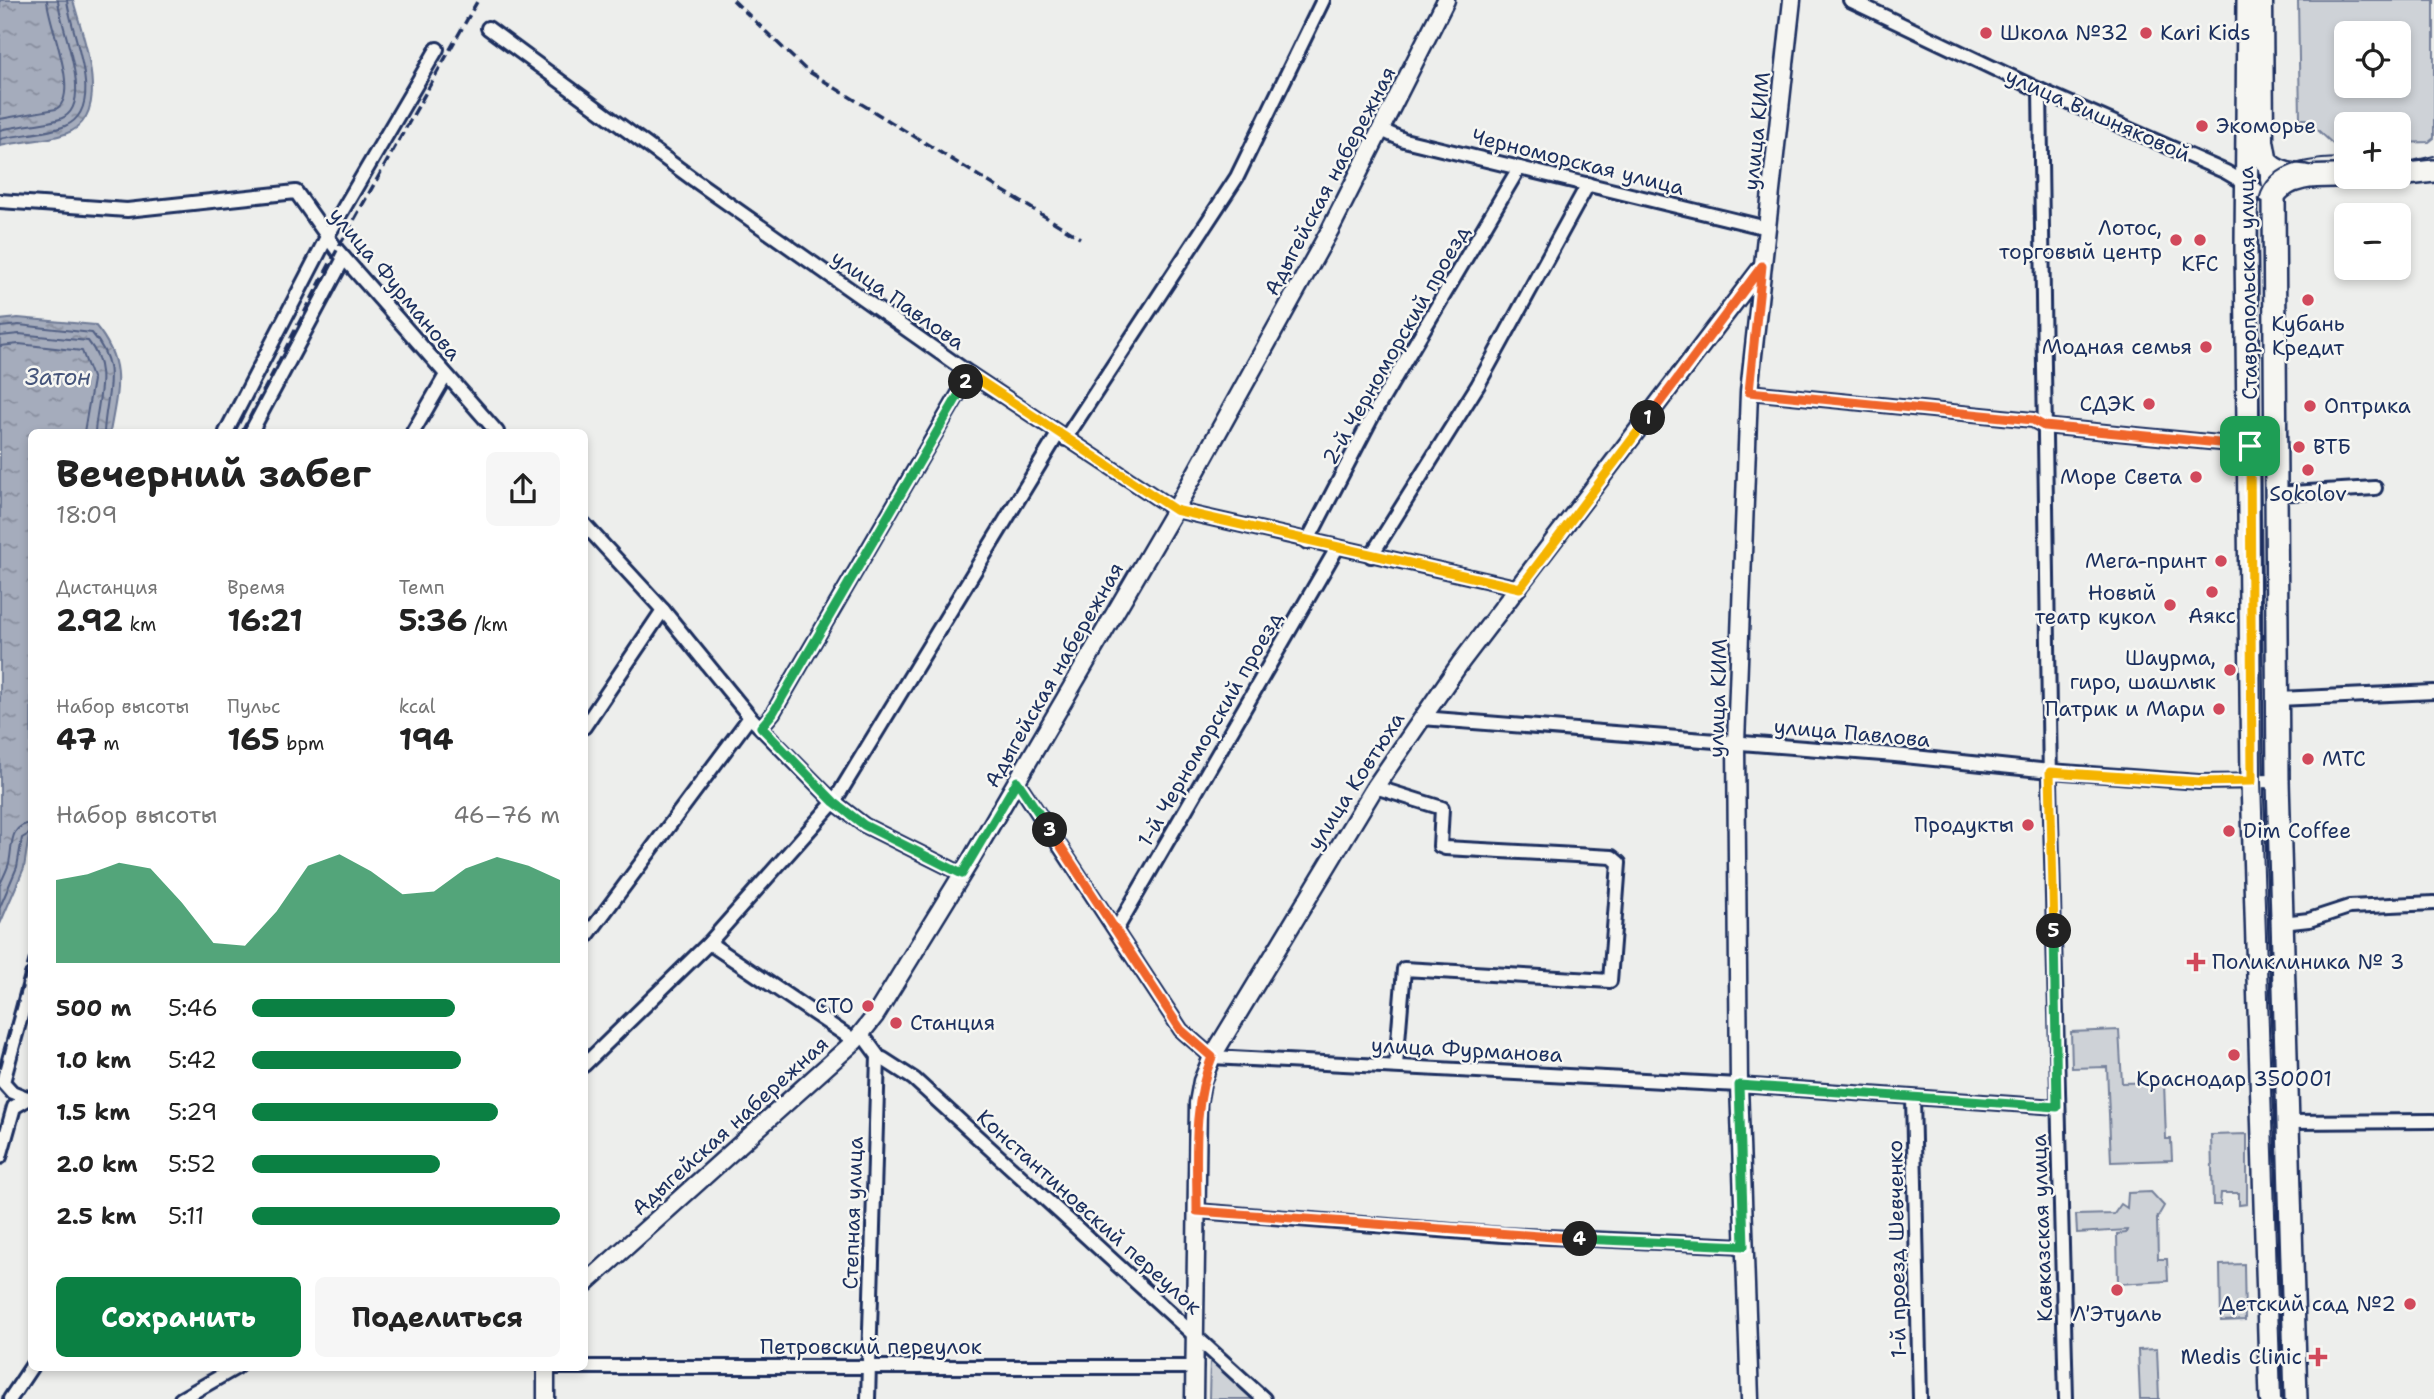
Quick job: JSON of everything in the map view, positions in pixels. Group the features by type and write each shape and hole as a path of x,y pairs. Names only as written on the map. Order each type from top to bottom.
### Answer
{"main road":[{"name":"Ставропольская улица","path":"2248,0 2246,185 2252,781 2271,1399"},
{"name":"Ставропольская улица","path":"2263,0 2264,141 2274,196 2278,781 2296,1399"},
{"name":"Ставропольская улица","path":"2249,48 2256,132 2267,164 2293,175 2323,176"},
{"path":"2411,174 2434,171"},
{"path":"2274,196 2288,182 2334,176"}],"street":[{"path":"588,1061 709,943 834,802 1061,437 1237,177 1323,0"},
{"name":"Адыгейская набережная","path":"588,1282 858,1037 962,874 1175,510 1330,230 1446,0"},
{"name":"улица КИМ","path":"1750,1399 1739,1085 1736,743 1749,392 1792,0"},
{"name":"улица Вишняковой","path":"1850,0 2274,196"},
{"name":"улица Павлова","path":"488,28 693,179 970,374 1061,437 1175,510 1520,588"},
{"path":"228,429 328,235 437,49"},
{"name":"Кавказская улица","path":"2040,90 2050,772 2066,1399"},
{"name":"Черноморская улица","path":"1381,130 1404,140 1767,228"},
{"name":"2-й Черноморский проезд","path":"1307,541 1373,415 1519,168"},
{"path":"1371,556 1478,385 1588,184"},
{"name":"улица Фурманова","path":"0,201 127,210 296,192 344,258 494,429"},
{"path":"253,429 344,258"},
{"name":"улица Ковтюха","path":"1194,1399 1198,1103 1202,1081 1212,1057 1375,788 1422,718 1461,662 1520,588 1762,266"},
{"path":"761,727 773,713 871,548 970,374"},
{"path":"415,429 446,375"},
{"path":"1749,392 2033,420 2044,426 2250,446"},
{"path":"2276,494 2375,488"},
{"path":"588,531 663,610 750,718 834,802 864,825 962,874"},
{"name":"1-й Черноморский проезд","path":"1116,930 1337,548"},
{"path":"588,721 663,610"},
{"path":"2278,699 2434,692"},
{"path":"588,935 750,718"},
{"name":"улица Павлова","path":"1422,718 2050,772 2199,782 2278,781"},
{"path":"1017,781 1181,1030 1212,1057"},
{"path":"1375,788 1442,808 1438,839 1440,846 1445,848 1612,857 1619,863 1610,981 1404,970 1396,1065"},
{"path":"2282,923 2309,920 2349,907 2434,903"},
{"path":"709,943 858,1037"},
{"path":"28,990 3,1082 12,1091 28,1097"},
{"name":"Степная улица","path":"858,1037 877,1056 868,1399"},
{"name":"улица Фурманова","path":"1212,1057 1739,1085 2057,1107"},
{"name":"Константиновский переулок","path":"883,1059 914,1079 1264,1399"},
{"path":"0,1157 14,1107 28,1098"},
{"name":"1-й проезд Шевченко","path":"1913,1098 1920,1399"},
{"path":"2287,1122 2434,1121"},
{"path":"1197,1211 1503,1235 1744,1246"},
{"name":"Петровский переулок","path":"588,1367 1196,1367"},
{"path":"10,1399 29,1371"},
{"path":"181,1399 230,1371"},
{"path":"546,1371 546,1399"}],"shaded area":[{"path":"2298,0 2434,0 2434,138 2429,142 2411,143 2411,112 2334,112 2334,145 2306,119 2300,119"},
{"path":"2119,1030 2122,1083 2164,1082 2166,1139 2171,1139 2172,1160 2111,1162 2107,1067 2072,1068 2071,1032"},
{"path":"2247,1134 2247,1204 2239,1205 2239,1193 2221,1193 2220,1205 2213,1205 2211,1135"},
{"path":"2151,1192 2164,1206 2157,1218 2158,1259 2167,1259 2168,1281 2118,1284 2117,1234 2126,1233 2127,1230 2077,1233 2076,1215 2114,1214 2121,1204 2127,1208 2128,1193"},
{"path":"2244,1264 2245,1320 2221,1321 2220,1265"},
{"path":"2157,1349 2159,1399 2140,1399 2138,1350"},
{"path":"1210,1359 1254,1399 1209,1399"}],"water":[{"path":"0,0 73,0 88,53 92,93 89,111 80,125 65,134 0,146"},
{"name":"Затон","path":"18,318 95,325 112,351 117,389 110,429 28,429 28,842 24,868 0,924 0,320"}],"tram line":[{"path":"2411,161 2434,156"},
{"path":"2281,1399 2261,781 2258,206 2262,191 2279,171 2304,162 2334,158"}],"railway":[{"path":"244,429 337,250 478,0"},
{"path":"733,0 806,70 1080,238"},
{"path":"0,1068 28,965"}],"place":[{"name":"Школа №32","path":"1986,33"},
{"name":"Kari Kids","path":"2146,33"},
{"name":"Экоморье","path":"2202,126"},
{"name":"Лотос, торговый центр","path":"2176,240"},
{"name":"KFC","path":"2200,240"},
{"name":"Кубань Кредит","path":"2308,300"},
{"name":"Модная семья","path":"2206,347"},
{"name":"СДЭК","path":"2149,404"},
{"name":"Оптрика","path":"2310,406"},
{"name":"ВТБ","path":"2299,447"},
{"name":"Sokolov","path":"2308,470"},
{"name":"Море Света","path":"2196,477"},
{"name":"Мега-принт","path":"2221,561"},
{"name":"Аякс","path":"2212,592"},
{"name":"Новый театр кукол","path":"2170,605"},
{"name":"Шаурма, гиро, шашлык","path":"2230,670"},
{"name":"Патрик и Мари","path":"2219,709"},
{"name":"МТС","path":"2308,759"},
{"name":"Продукты","path":"2028,825"},
{"name":"Dim Coffee","path":"2229,831"},
{"name":"Поликлиника № 3","path":"2196,962"},
{"name":"СТО","path":"868,1006"},
{"name":"Станция","path":"896,1023"},
{"name":"Краснодар 350001","path":"2234,1055"},
{"name":"Л'Этуаль","path":"2117,1290"},
{"name":"Детский сад №2","path":"2410,1304"},
{"name":"Medis Clinic","path":"2318,1357"}],"route":[{"path":"1762,266 1749,392 2033,420 2044,426 2250,446 2252,781 2199,782 2050,772 2057,1107 1739,1085 1744,1246 1503,1235 1197,1211 1198,1103 1202,1081 1212,1057 1181,1030 1017,781 962,874 864,825 834,802 761,727 773,713 871,548 970,374 1175,510 1520,588 1762,266"}]}
